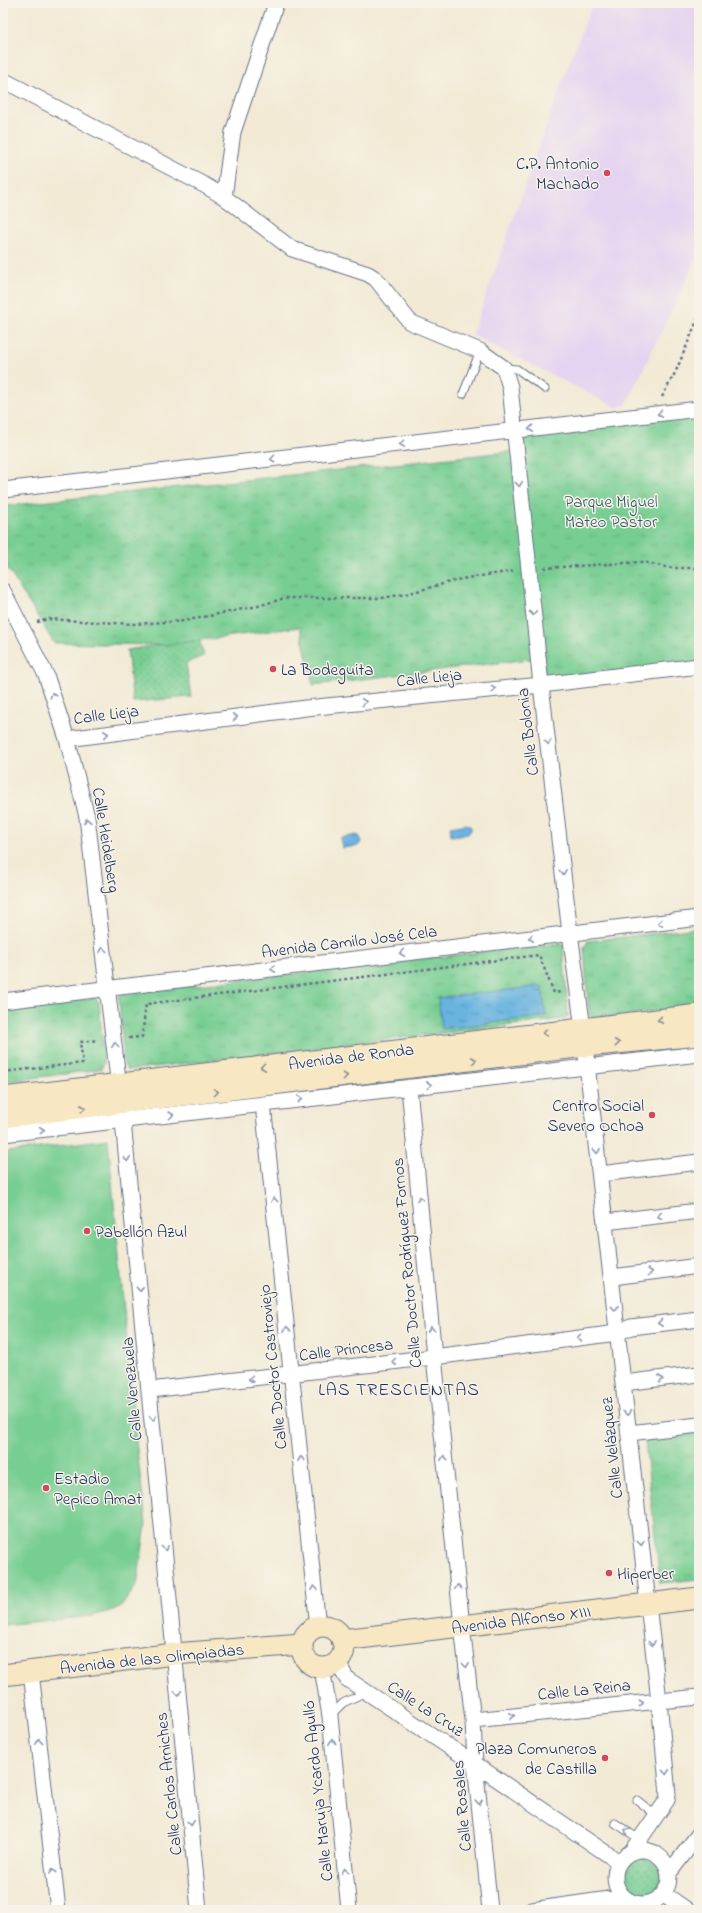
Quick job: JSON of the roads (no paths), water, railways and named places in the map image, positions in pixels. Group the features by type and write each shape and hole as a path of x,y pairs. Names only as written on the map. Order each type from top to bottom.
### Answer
{"street":[{"path":"224,197 233,132 276,3"},
{"path":"3,80 224,197 292,249 368,274 376,279 410,322 480,351 504,368"},
{"name":"Calle Bolonia","path":"504,368 510,387 513,431 541,685 570,933 584,1038"},
{"path":"3,490 699,409"},
{"name":"Calle Heidelberg","path":"3,591 46,675 67,739 87,817 121,1103"},
{"name":"Calle Lieja","path":"67,739 306,708 541,685 699,666"},
{"name":"Avenida Camilo José Cela","path":"3,1001 699,918"},
{"name":"Avenida de Ronda","path":"3,1117 121,1103 584,1038 699,1015"},
{"name":"Avenida de Ronda","path":"584,1038 699,1035"},
{"name":"Calle Velázquez","path":"584,1038 624,1383 668,1794 667,1800 635,1846"},
{"name":"Avenida de Ronda","path":"3,1098 121,1103 264,1104 699,1054"},
{"name":"Calle Doctor Rodríguez Fornos","path":"409,1087 434,1358 462,1626"},
{"name":"Avenida de Ronda","path":"3,1134 121,1103"},
{"name":"Calle Venezuela","path":"121,1103 150,1390 174,1654"},
{"name":"Calle Doctor Castroviejo","path":"264,1104 318,1627"},
{"path":"600,1174 699,1162"},
{"path":"605,1222 699,1211"},
{"path":"612,1277 699,1266"},
{"name":"Calle Princesa","path":"150,1390 434,1358 617,1333 631,1327 699,1319"},
{"path":"624,1383 699,1374"},
{"path":"629,1433 699,1425"},
{"name":"Avenida Alfonso XIII","path":"342,1640 699,1598"},
{"name":"Calle Rosales","path":"462,1626 473,1720 475,1764 490,1910"},
{"path":"318,1627 330,1627 335,1630 342,1640 343,1653 329,1665 315,1666 304,1657 302,1644 307,1633 318,1627"},
{"name":"Avenida de las Olimpiadas","path":"3,1675 174,1654 302,1644"},
{"name":"Calle Carlos Arniches","path":"174,1654 200,1910"},
{"name":"Calle La Cruz","path":"329,1665 366,1692 619,1862"},
{"name":"Calle Maruja Ycardo Agulló","path":"329,1665 330,1716 349,1910"},
{"path":"31,1672 58,1910"},
{"name":"Calle La Reina","path":"473,1720 699,1697"},
{"path":"669,1873 699,1834"},
{"path":"532,1910 632,1904 654,1902 664,1894 669,1880 669,1873 665,1862 655,1853 635,1846 619,1862 616,1868 615,1881 619,1892 632,1904"},
{"path":"664,1894 687,1910"}],"lane":[{"path":"463,394 480,351"},
{"path":"504,368 517,369 545,389"},
{"path":"330,1716 343,1703 366,1692"},
{"path":"638,1800 656,1815"},
{"path":"615,1823 635,1846"}],"water":[{"path":"467,824 471,827 468,834 451,836 450,827"},
{"path":"357,835 360,837 361,842 358,846 342,848 340,838"},
{"path":"542,986 546,1016 442,1029 438,998"}],"place":[{"name":"C.P. Antonio Machado","path":"607,173"},
{"name":"La Bodeguita","path":"273,669"},
{"name":"Centro Social Severo Ochoa","path":"652,1115"},
{"name":"Pabellón Azul","path":"87,1231"},
{"name":"Estadio Pepico Amat","path":"46,1488"},
{"name":"Hiperber","path":"609,1573"},
{"name":"Plaza Comuneros de Castilla","path":"605,1758"}],"district":[{"name":"LAS TRESCIENTAS","path":"399,1389"}],"park label":[{"name":"Parque Miguel Mateo Pastor","path":"611,511"}]}
